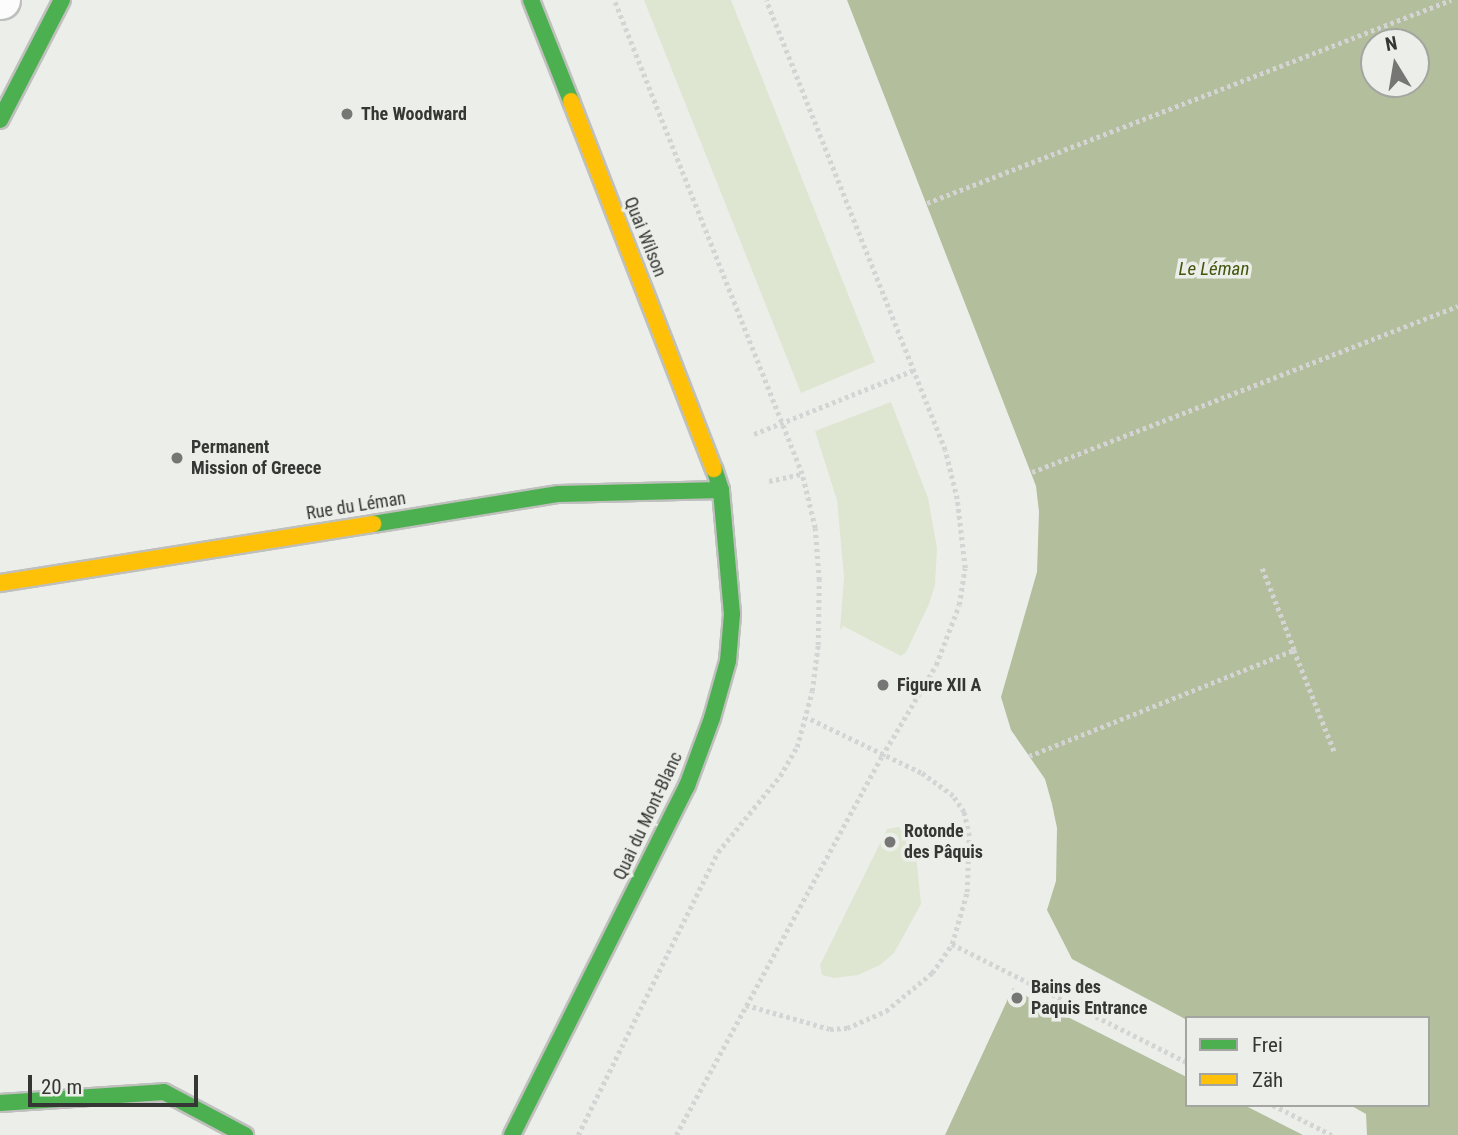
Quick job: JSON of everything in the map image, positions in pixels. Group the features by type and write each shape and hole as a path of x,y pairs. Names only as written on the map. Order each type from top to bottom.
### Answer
{"main road":[{"path":"0,120 62,0"},
{"name":"Quai Wilson","path":"530,0 698,423 721,490"},
{"name":"Rue du Léman","path":"0,583 559,494 721,490"},
{"name":"Quai du Mont-Blanc","path":"512,1135 687,786 712,718 728,661 732,614 730,567 721,490"},
{"path":"0,1103 164,1092 245,1135"}],"path":[{"path":"578,1135 718,852 780,776 797,747 817,667 819,580 815,528 803,474 785,423 614,0"},
{"path":"676,1135 882,756 936,665 960,605 965,568 964,543 945,450 766,0"},
{"path":"927,203 1451,0"},
{"path":"1032,472 1458,306"},
{"path":"754,434 914,370"},
{"path":"1261,566 1335,753"},
{"path":"1030,756 1294,650"},
{"path":"746,1005 816,1027 847,1028 886,1011 932,973 952,944 968,881 969,836 964,812 940,784 806,718"},
{"path":"952,944 1185,1061"},
{"path":"1277,1107 1332,1135"}],"shaded area":[{"path":"644,0 731,0 875,362 801,393"},
{"path":"891,402 928,498 937,548 935,585 929,604 906,652 901,656 843,626 840,630 844,577 837,500 815,431"},
{"path":"899,827 910,841 916,855 921,904 894,953 880,965 858,975 834,978 822,975 820,965 887,829"}],"water":[{"name":"Le Léman","path":"847,0 1458,0 1458,1135 1367,1135 1366,1114 1354,1107 1430,1107 1430,1016 1185,1016 1185,1019 1072,959 1047,910 1056,881 1057,828 1052,804 1045,779 1011,730 1001,697 1037,572 1039,512 1036,486"},
{"path":"1013,988 1185,1076 1185,1107 1248,1107 1303,1135 945,1135"}],"pier":[{"path":"1014,985 1185,1072 1185,1076 1028,997 1013,988"}],"traffic: fast":[{"path":"0,120 62,0"},
{"path":"531,0 571,101"},
{"path":"512,1135 687,786 712,718 728,661 732,614 721,490 714,469"},
{"path":"373,524 559,494 721,490"},
{"path":"0,1103 164,1092 245,1135"}],"traffic: slow":[{"path":"571,101 714,469"},
{"path":"0,583 373,524"}],"place":[{"name":"The Woodward","path":"347,114"},
{"name":"Permanent Mission of Greece","path":"177,458"},
{"name":"Figure XII A","path":"883,685"},
{"name":"Rotonde des Pâquis","path":"890,842"},
{"name":"Bains des Paquis Entrance","path":"1017,998"}]}
